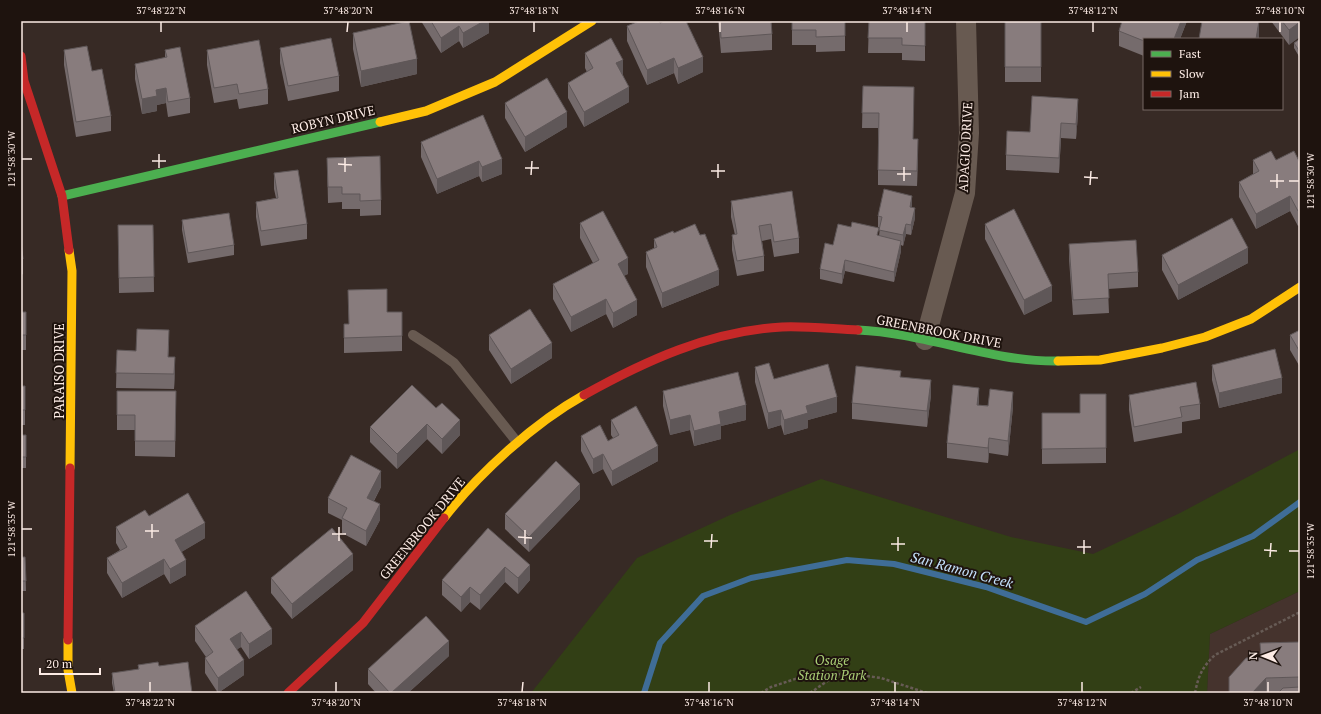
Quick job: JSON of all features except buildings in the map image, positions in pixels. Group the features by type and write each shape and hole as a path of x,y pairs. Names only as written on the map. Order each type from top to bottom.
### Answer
{"street":[{"name":"ROBYN DRIVE","path":"62,196 426,111 495,82 592,21"},
{"name":"ADAGIO DRIVE","path":"926,340 965,193 969,133 966,21"},
{"name":"PARAISO DRIVE","path":"21,56 24,81 62,196 72,271 68,670 72,693"},
{"name":"GREENBROOK DRIVE","path":"288,693 362,623 448,513 474,483 517,442 578,399 633,368 680,349 735,334 782,327 829,328 885,331 994,356 1051,361 1100,360 1162,348 1205,337 1251,319 1300,287"}],"lane":[{"path":"413,335 454,363 517,442"}],"path":[{"path":"1195,693 1198,676 1204,665 1215,656 1300,612"},
{"path":"761,693 771,687 813,673 860,675 881,678 927,693"},
{"path":"810,693 836,674"},
{"path":"1131,693 1141,688"}],"shaded area":[{"path":"1300,591 1300,693 1207,693 1210,634"}],"green space":[{"name":"Osage Station Park","path":"1300,449 1300,591 1210,634 1207,693 531,693 637,558 730,515 821,479 1011,537 1093,554 1180,513"}],"waterway":[{"name":"San Ramon Creek","path":"644,693 660,643 703,596 751,578 847,560 894,564 986,587 1086,622 1145,594 1197,560 1253,536 1300,502"}],"traffic: fast":[{"path":"62,196 380,122"},
{"path":"858,330 908,336 1008,357 1058,361"}],"traffic: slow":[{"path":"380,122 426,111 495,82 592,21"},
{"path":"69,250 72,271 70,468"},
{"path":"1058,361 1100,360 1162,348 1205,337 1251,319 1300,287"},
{"path":"444,518 458,501 508,450 565,406 584,395"},
{"path":"68,640 68,670 72,693"}],"traffic: jam":[{"path":"21,56 24,81 62,196 69,250"},
{"path":"584,395 607,382 654,360 704,341 729,335 782,327 858,330"},
{"path":"68,640 70,468"},
{"path":"288,693 363,623 444,518"}]}
